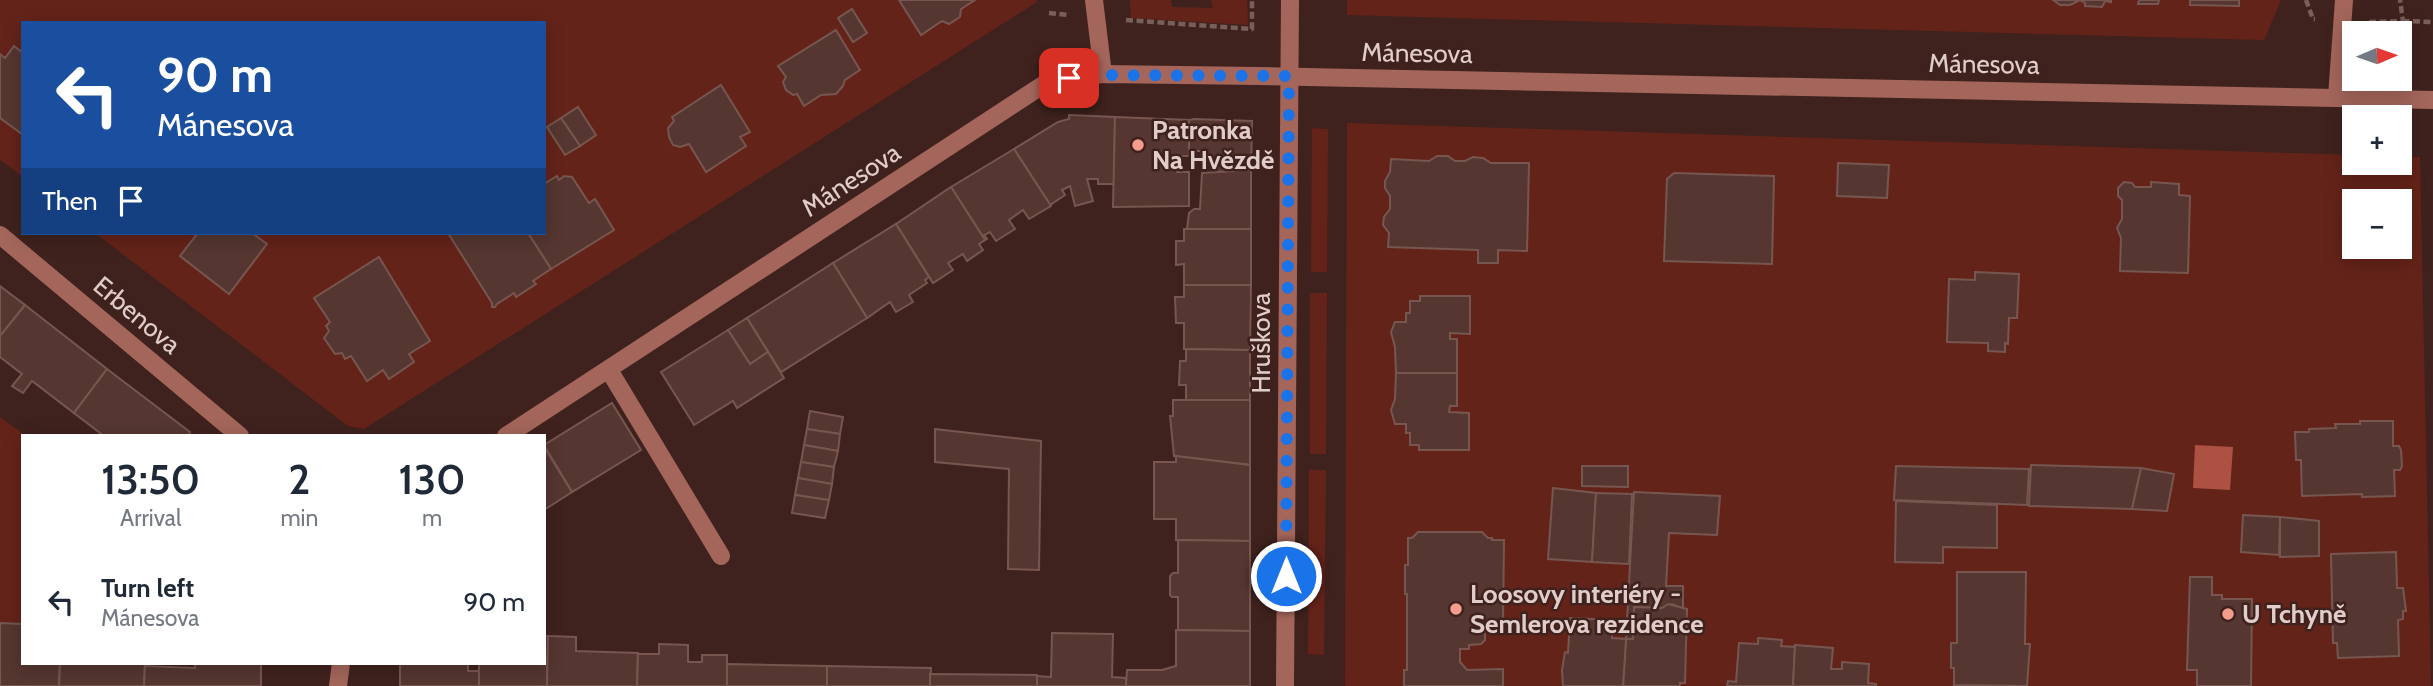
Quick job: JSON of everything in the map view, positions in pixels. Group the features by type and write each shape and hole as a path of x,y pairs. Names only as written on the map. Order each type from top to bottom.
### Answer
{"street":[{"path":"1094,0 1103,75"},
{"name":"Hruškova","path":"1285,686 1290,0"},
{"path":"2343,21 2344,0"},
{"path":"2337,97 2342,34"},
{"name":"Mánesova","path":"509,434 1056,79 1103,75 1289,76 2433,100"},
{"name":"Erbenova","path":"0,235 238,434"},
{"path":"609,370 721,556"},
{"path":"338,686 341,665"}],"path":[{"path":"1126,11 1126,22 1252,29 1252,0"},
{"path":"2400,0 2403,21"},
{"path":"2412,21 2433,22"},
{"path":"2400,91 2400,99"}],"shaded area":[{"path":"0,0 1037,2 364,429 348,426 98,235 546,235 546,21 21,21 21,176 0,160"},
{"path":"1130,0 1171,0 1172,7 1210,8 1213,7 1211,0 1247,0 1248,25 1131,18"},
{"path":"1347,0 2281,0 2264,40 1347,15"},
{"path":"1347,123 2342,155 2342,175 2412,175 2412,157 2420,157 2431,686 1345,686"},
{"path":"1312,128 1328,129 1327,272 1311,272"},
{"path":"1310,293 1327,293 1326,454 1310,454"},
{"path":"0,417 23,434 21,434 21,623 0,622"},
{"path":"2195,445 2233,447 2230,490 2193,488"},
{"path":"1309,470 1326,470 1324,655 1308,654"}],"building":[{"path":"899,0 975,0 961,9 960,17 949,24 942,21 921,35"},
{"path":"2053,0 2080,0 2070,5 2060,5"},
{"path":"2080,0 2111,0 2111,2 2105,1 2102,7 2085,6"},
{"path":"2139,0 2159,0 2158,4 2138,4"},
{"path":"2190,0 2239,0 2239,6 2190,5"},
{"path":"852,9 867,33 853,42 838,18"},
{"path":"836,30 860,70 845,80 836,94 821,95 804,106 797,94 793,95 786,90 783,82 786,77 778,66"},
{"path":"14,46 21,51 21,133 0,118 0,54 5,58"},
{"path":"721,85 750,132 740,137 746,146 706,172 689,144 680,147 673,145 668,128 674,121 672,117"},
{"path":"578,107 596,135 580,146 561,118"},
{"path":"1069,115 1115,117 1114,184 1098,184 1098,179 1087,179 1093,201 1075,206 1070,186 1062,190 1065,195 1050,205 1014,149 1058,122 1069,119"},
{"path":"1115,117 1189,120 1189,156 1176,156 1177,172 1189,172 1189,206 1113,207"},
{"path":"561,118 580,146 565,155 547,127"},
{"path":"1189,120 1252,121 1251,170 1214,172 1214,159 1201,159 1201,151 1189,151"},
{"path":"1014,149 1051,206 1029,219 1023,210 1009,220 1015,229 996,241 990,232 984,235 987,239 985,240 951,187"},
{"path":"1437,156 1448,156 1455,161 1465,161 1473,157 1483,158 1491,163 1529,163 1527,251 1498,250 1498,263 1478,263 1478,250 1388,247 1389,233 1383,225 1384,217 1390,209 1390,196 1385,188 1385,181 1390,172 1391,159 1429,161"},
{"path":"1838,163 1889,165 1887,198 1837,196"},
{"path":"1251,170 1251,229 1187,229 1189,213 1200,209 1202,173"},
{"path":"1674,173 1774,176 1772,264 1664,261 1667,179"},
{"path":"557,176 559,180 564,176 572,177 589,203 595,199 614,230 551,269 529,235 546,235 546,183"},
{"path":"2124,182 2132,183 2135,187 2151,187 2151,182 2179,184 2179,195 2190,196 2188,273 2120,271 2121,238 2117,228 2122,219 2122,200 2118,196 2118,188"},
{"path":"951,187 985,240 979,244 983,250 967,261 963,254 948,263 953,270 933,283 896,224"},
{"path":"896,224 929,277 925,280 927,283 909,295 913,302 896,312 890,302 867,318 833,263"},
{"path":"1184,229 1251,229 1251,285 1184,285 1184,264 1176,265 1176,241 1184,241"},
{"path":"196,235 255,235 267,244 229,294 180,256"},
{"path":"449,235 529,235 551,269 533,281 536,284 516,297 514,293 495,307 492,307"},
{"path":"379,257 430,341 409,354 414,362 389,379 383,370 367,381 351,356 345,359 342,353 335,354 324,338 329,331 326,326 330,322 314,298"},
{"path":"833,263 867,318 781,372 747,318"},
{"path":"1975,272 2019,274 2017,318 2009,318 2005,352 1988,351 1988,343 1947,342 1949,279 1975,280"},
{"path":"1184,285 1251,285 1250,350 1184,349 1184,323 1176,323 1175,297 1184,297"},
{"path":"0,286 25,305 0,336"},
{"path":"1420,296 1470,296 1470,334 1450,333 1450,339 1457,339 1457,373 1396,373 1395,347 1391,332 1395,322 1406,322 1406,313 1410,313 1410,301 1420,301"},
{"path":"25,305 107,369 74,413 32,381 23,393 12,386 22,374 0,357 0,336"},
{"path":"747,318 768,352 750,364 728,330"},
{"path":"728,330 750,364 768,352 784,378 737,408 733,401 694,425 661,372"},
{"path":"1186,349 1250,350 1250,400 1186,400 1186,385 1179,385 1180,361 1186,361"},
{"path":"107,369 190,432 101,434 74,413"},
{"path":"1396,373 1457,373 1457,406 1450,406 1449,412 1469,413 1469,450 1419,450 1419,445 1410,445 1410,433 1406,433 1406,424 1395,424 1391,410 1395,399"},
{"path":"1173,400 1250,400 1250,465 1174,456 1170,416 1173,416"},
{"path":"612,403 641,450 572,492 546,448 546,444"},
{"path":"810,411 843,417 840,434 807,429"},
{"path":"2360,421 2393,421 2393,446 2399,446 2401,450 2402,466 2400,470 2394,470 2395,496 2302,496 2301,460 2296,460 2295,432 2336,428 2335,424 2360,424"},
{"path":"807,429 840,434 838,451 804,445"},
{"path":"935,429 1041,441 1039,570 1008,569 1009,469 935,462"},
{"path":"804,445 838,451 834,467 801,462"},
{"path":"546,450 572,492 546,509"},
{"path":"1176,456 1250,465 1250,541 1176,540 1176,519 1154,519 1154,462 1176,462"},
{"path":"801,462 834,467 832,484 798,478"},
{"path":"2031,465 2141,468 2132,509 2029,506"},
{"path":"1582,466 1628,466 1628,487 1582,486"},
{"path":"1896,466 2029,469 2027,505 1894,500"},
{"path":"2141,468 2174,474 2167,511 2132,509"},
{"path":"798,478 832,484 829,500 795,495"},
{"path":"1553,488 1596,493 1592,562 1548,559"},
{"path":"1634,492 1720,496 1717,535 1669,533 1666,586 1683,586 1683,609 1672,604 1662,608 1634,607 1633,639 1626,639"},
{"path":"1596,493 1632,494 1629,564 1592,562"},
{"path":"795,495 829,500 825,518 792,513"},
{"path":"1896,501 1997,505 1997,548 1943,547 1943,563 1895,562"},
{"path":"2243,515 2280,517 2279,555 2241,552"},
{"path":"2280,517 2319,521 2319,556 2280,557"},
{"name":"Loosovy interiéry - Semlerova rezidence","path":"1418,532 1482,532 1492,540 1504,540 1503,623 1483,623 1485,640 1481,644 1469,645 1469,649 1460,649 1460,662 1467,670 1503,669 1503,686 1404,686 1404,670 1407,670 1405,565 1408,565 1408,538"},
{"path":"1178,540 1250,541 1250,631 1178,630 1178,597 1170,595 1170,576 1178,573"},
{"path":"2396,552 2397,588 2403,588 2406,611 2403,611 2403,619 2398,620 2399,656 2338,658 2337,643 2333,643 2331,554"},
{"path":"1957,572 2026,572 2025,644 2030,644 2027,686 1954,685 1951,643 1957,643"},
{"path":"2190,577 2212,577 2212,595 2222,595 2222,599 2252,599 2251,686 2197,686 2197,670 2187,670"},
{"path":"1668,604 1687,609 1685,683 1680,683 1680,686 1623,686 1626,639 1633,639 1634,607 1662,608"},
{"path":"1570,618 1613,620 1612,638 1626,639 1623,686 1563,686 1562,670 1565,652 1568,653"},
{"path":"0,623 21,624 21,665 60,665 59,686 0,686"},
{"path":"1176,630 1250,631 1250,686 1126,686 1127,670 1162,670 1176,666"},
{"path":"1052,633 1113,634 1112,677 1126,678 1126,686 1037,686 1037,676 1051,677"},
{"path":"548,636 547,686 479,686 479,665 546,665"},
{"path":"548,636 576,637 576,651 638,653 637,686 547,686"},
{"path":"1758,638 1782,640 1781,646 1795,647 1793,686 1727,686 1728,681 1736,682 1739,643 1758,644"},
{"path":"659,644 688,645 688,662 702,662 702,655 727,655 727,686 637,686 638,654 659,654"},
{"path":"1795,645 1833,648 1831,669 1842,669 1842,662 1869,664 1868,683 1876,686 1793,686"},
{"path":"727,664 827,666 827,686 727,686"},
{"path":"60,665 145,665 144,686 59,686"},
{"path":"195,665 261,665 261,686 144,686 145,666 195,668"},
{"path":"400,665 468,665 468,671 479,671 479,686 400,686"},
{"path":"827,666 931,668 930,686 827,686"},
{"path":"930,674 1037,675 1037,686 930,686"}],"place":[{"name":"Patronka Na Hvězdě","path":"1138,145"},
{"name":"Loosovy interiéry - Semlerova rezidence","path":"1456,609"},
{"name":"U Tchyně","path":"2228,614"}],"route":[{"path":"1069,78 1103,75 1289,76 1286,576"}]}
